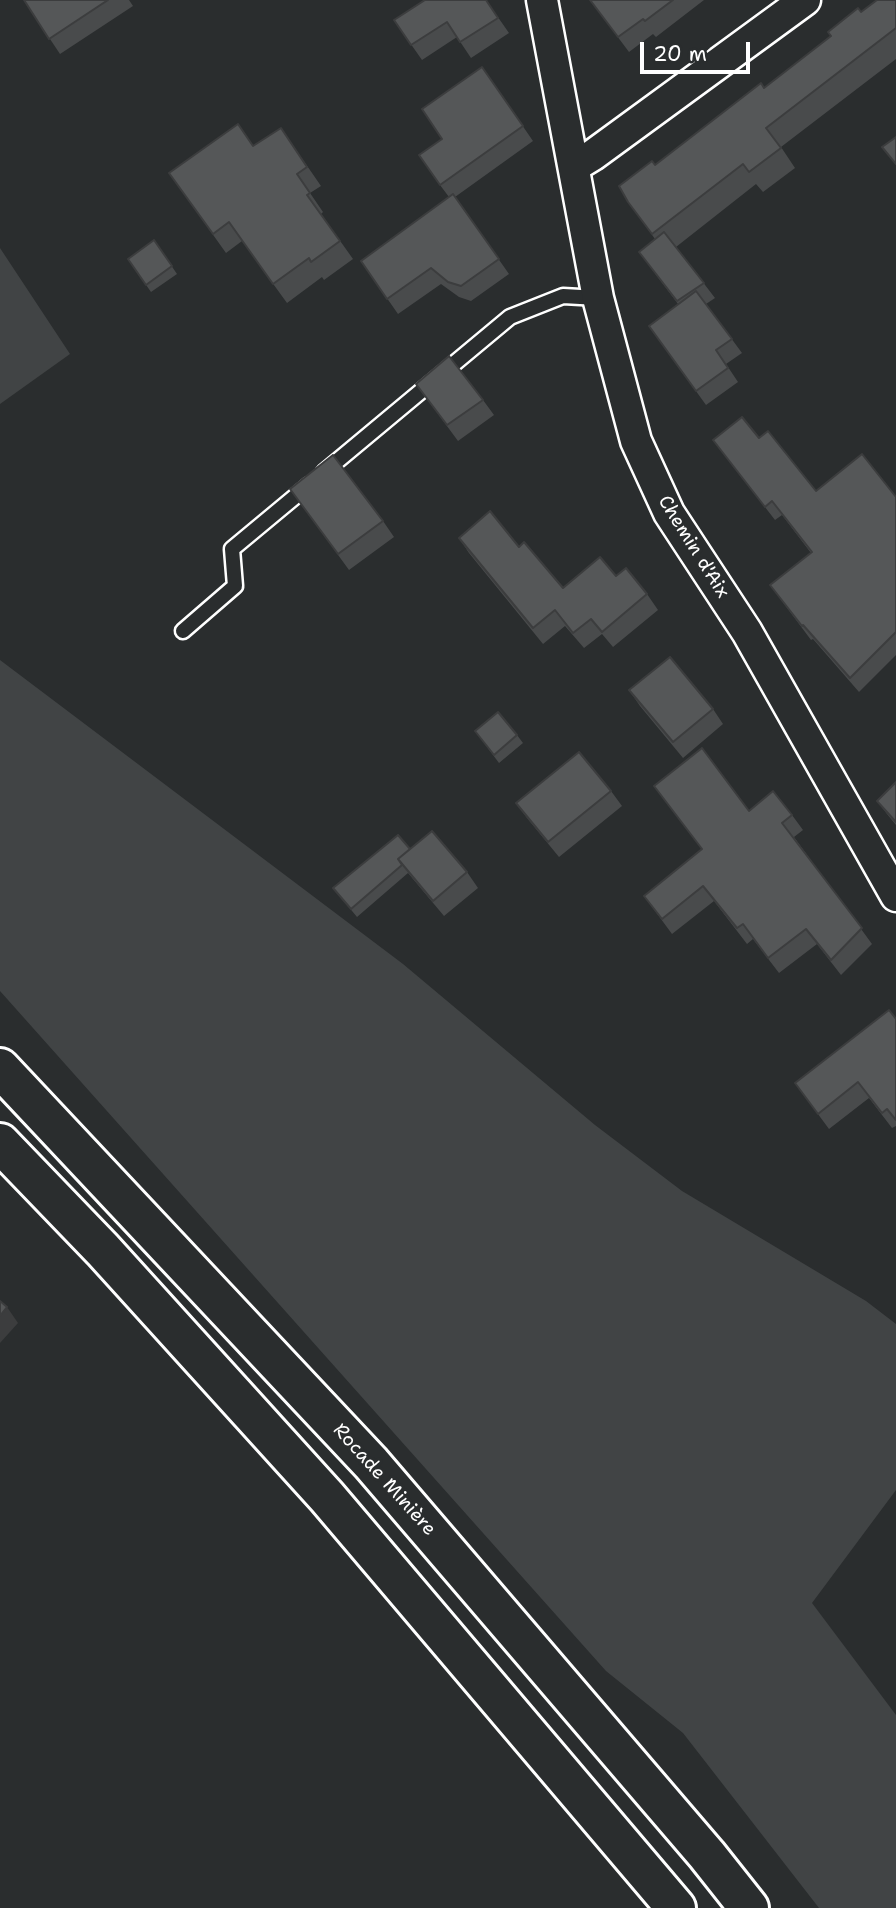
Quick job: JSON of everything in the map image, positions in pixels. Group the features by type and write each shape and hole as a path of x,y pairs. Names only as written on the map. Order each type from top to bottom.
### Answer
{"highway":[{"name":"Rocade Minière","path":"0,1068 372,1463 707,1855 749,1908"},
{"path":"0,1143 103,1250 327,1497 677,1908"}],"street":[{"name":"Chemin d'Aix","path":"542,0 598,298 636,440 669,513 747,632 896,896"},
{"path":"575,166 805,0"}],"lane":[{"path":"183,631 235,586 232,550 510,317 563,296 598,298"}],"shaded area":[{"path":"0,248 70,354 0,404"},
{"path":"0,660 403,964 595,1125 682,1191 866,1301 896,1324 896,1490 812,1603 896,1715 896,1908 819,1908 683,1733 606,1671 0,991"}],"building":[{"path":"24,0 108,0 49,39"},
{"path":"425,0 486,0 498,18 460,42 447,22 411,45 394,20"},
{"path":"590,0 673,0 618,37"},
{"path":"877,0 896,0 896,28 766,128 781,148 749,172 743,164 652,234 619,186 652,161 655,165 761,83 764,88 831,36 828,32 858,8 861,12"},
{"path":"482,67 523,126 440,185 419,155 442,139 422,109"},
{"path":"238,124 253,146 281,128 307,167 297,174 310,193 307,195 340,241 311,262 309,258 273,284 229,222 213,234 169,173"},
{"path":"896,137 896,164 882,147"},
{"path":"453,194 499,259 461,286 448,282 431,268 387,299 361,261"},
{"path":"664,232 704,283 677,301 639,252"},
{"path":"154,240 172,266 146,285 128,259"},
{"path":"696,291 732,339 716,350 728,368 696,391 649,326"},
{"path":"449,356 483,400 447,425 416,384"},
{"path":"742,417 759,438 768,431 816,491 862,454 896,497 896,632 850,678 802,626 770,585 812,552 772,501 765,507 713,440"},
{"path":"333,455 383,521 338,554 290,489"},
{"path":"490,511 519,547 524,542 563,588 600,557 616,576 626,568 647,594 602,632 591,619 573,633 555,610 533,628 459,538"},
{"path":"670,657 713,709 673,742 629,690"},
{"path":"498,712 517,735 494,755 475,731"},
{"path":"702,748 749,811 773,791 792,815 782,823 862,928 831,960 806,929 768,958 743,924 737,928 703,886 662,919 644,896 702,849 654,786"},
{"path":"579,752 611,791 548,842 516,803"},
{"path":"896,782 896,822 877,801"},
{"path":"432,831 467,872 433,901 398,859"},
{"path":"398,835 410,849 398,859 402,865 351,909 333,888"},
{"path":"889,1010 896,1019 896,1120 887,1109 882,1113 858,1082 818,1114 795,1083"},
{"path":"0,1301 7,1307 0,1316"}]}
